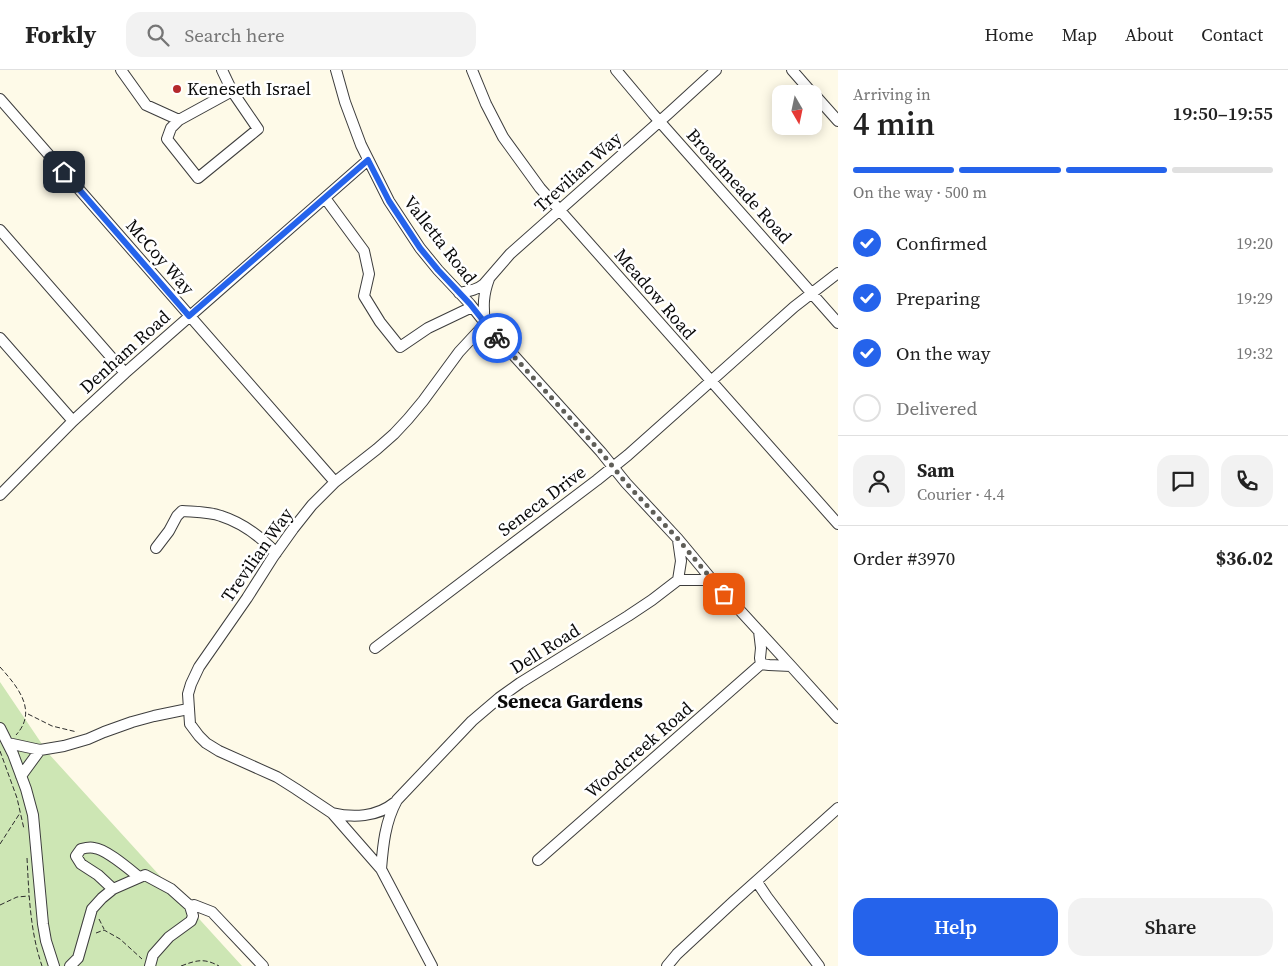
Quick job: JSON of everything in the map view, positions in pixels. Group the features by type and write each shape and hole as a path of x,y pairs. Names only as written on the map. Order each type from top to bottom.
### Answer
{"street":[{"path":"121,70 146,105 179,120"},
{"path":"222,70 232,91 258,129 198,178 167,140 171,128 179,120 232,91"},
{"name":"Valletta Road","path":"336,70 354,127 368,160 389,201 420,248 713,581 838,718"},
{"name":"Meadow Road","path":"472,70 486,104 503,137 540,188 838,524"},
{"name":"Broadmeade Road","path":"616,70 838,323"},
{"name":"Trevilian Way","path":"460,293 479,288 510,254 716,70"},
{"path":"792,70 806,85"},
{"name":"McCoy Way","path":"0,99 335,482"},
{"path":"822,103 838,121"},
{"name":"Denham Road","path":"0,494 73,421 125,373 368,160"},
{"path":"325,198 364,251 369,274 364,296 380,322 400,347 428,328 472,307"},
{"path":"0,230 125,373"},
{"name":"Seneca Drive","path":"375,648 613,467 794,307 838,273"},
{"path":"485,324 483,304 489,279"},
{"name":"Trevilian Way","path":"188,709 188,694 195,674 248,598 276,553 312,505 335,482 394,434 417,409 459,352 485,324"},
{"path":"0,338 73,421"},
{"path":"156,548 182,511 220,515 246,528 263,540 276,553"},
{"path":"678,539 681,561 678,580 713,581"},
{"name":"Dell Road","path":"332,813 352,817 385,809 397,800 472,721 499,698 628,616 678,580"},
{"path":"759,630 761,664 791,666"},
{"name":"Woodcreek Road","path":"538,860 761,664"},
{"path":"8,743 40,750 64,746 132,722 188,709 190,724 206,743 219,751 277,777 332,813 381,869 432,966"},
{"path":"0,728 26,789 33,815 43,924 54,966"},
{"path":"21,776 40,750"},
{"name":"Dell Road","path":"381,869 383,840 391,812 397,800"},
{"path":"667,966 677,954 838,808"},
{"path":"113,889 98,875 81,864 76,856 81,849 94,848 105,852 139,877"},
{"path":"70,966 78,958 92,909 113,889 144,875 171,889 190,906 193,916 191,921"},
{"path":"757,882 819,966"},
{"path":"190,906 194,905 212,912 263,966"},
{"path":"150,966 153,955 169,937 191,921 212,912"}],"path":[{"path":"0,667 17,686 27,713 17,735"},
{"path":"27,713 52,726 87,734 88,739"},
{"path":"0,751 11,778 25,834"},
{"path":"0,844 20,812"},
{"path":"27,858 32,928 42,966"},
{"path":"0,905 17,897 29,896"},
{"path":"84,937 104,930 120,939 150,966"},
{"path":"181,966 203,960 219,966"}],"green space":[{"path":"0,682 48,753 242,966 0,966"}],"way so far":[{"path":"497,338 601,452 724,594"}],"place":[{"name":"Keneseth Israel","path":"177,89"}],"district":[{"name":"Seneca Gardens","path":"570,701"}],"route":[{"path":"64,172 189,316 368,160 389,201 420,248 470,304 497,338"}]}
